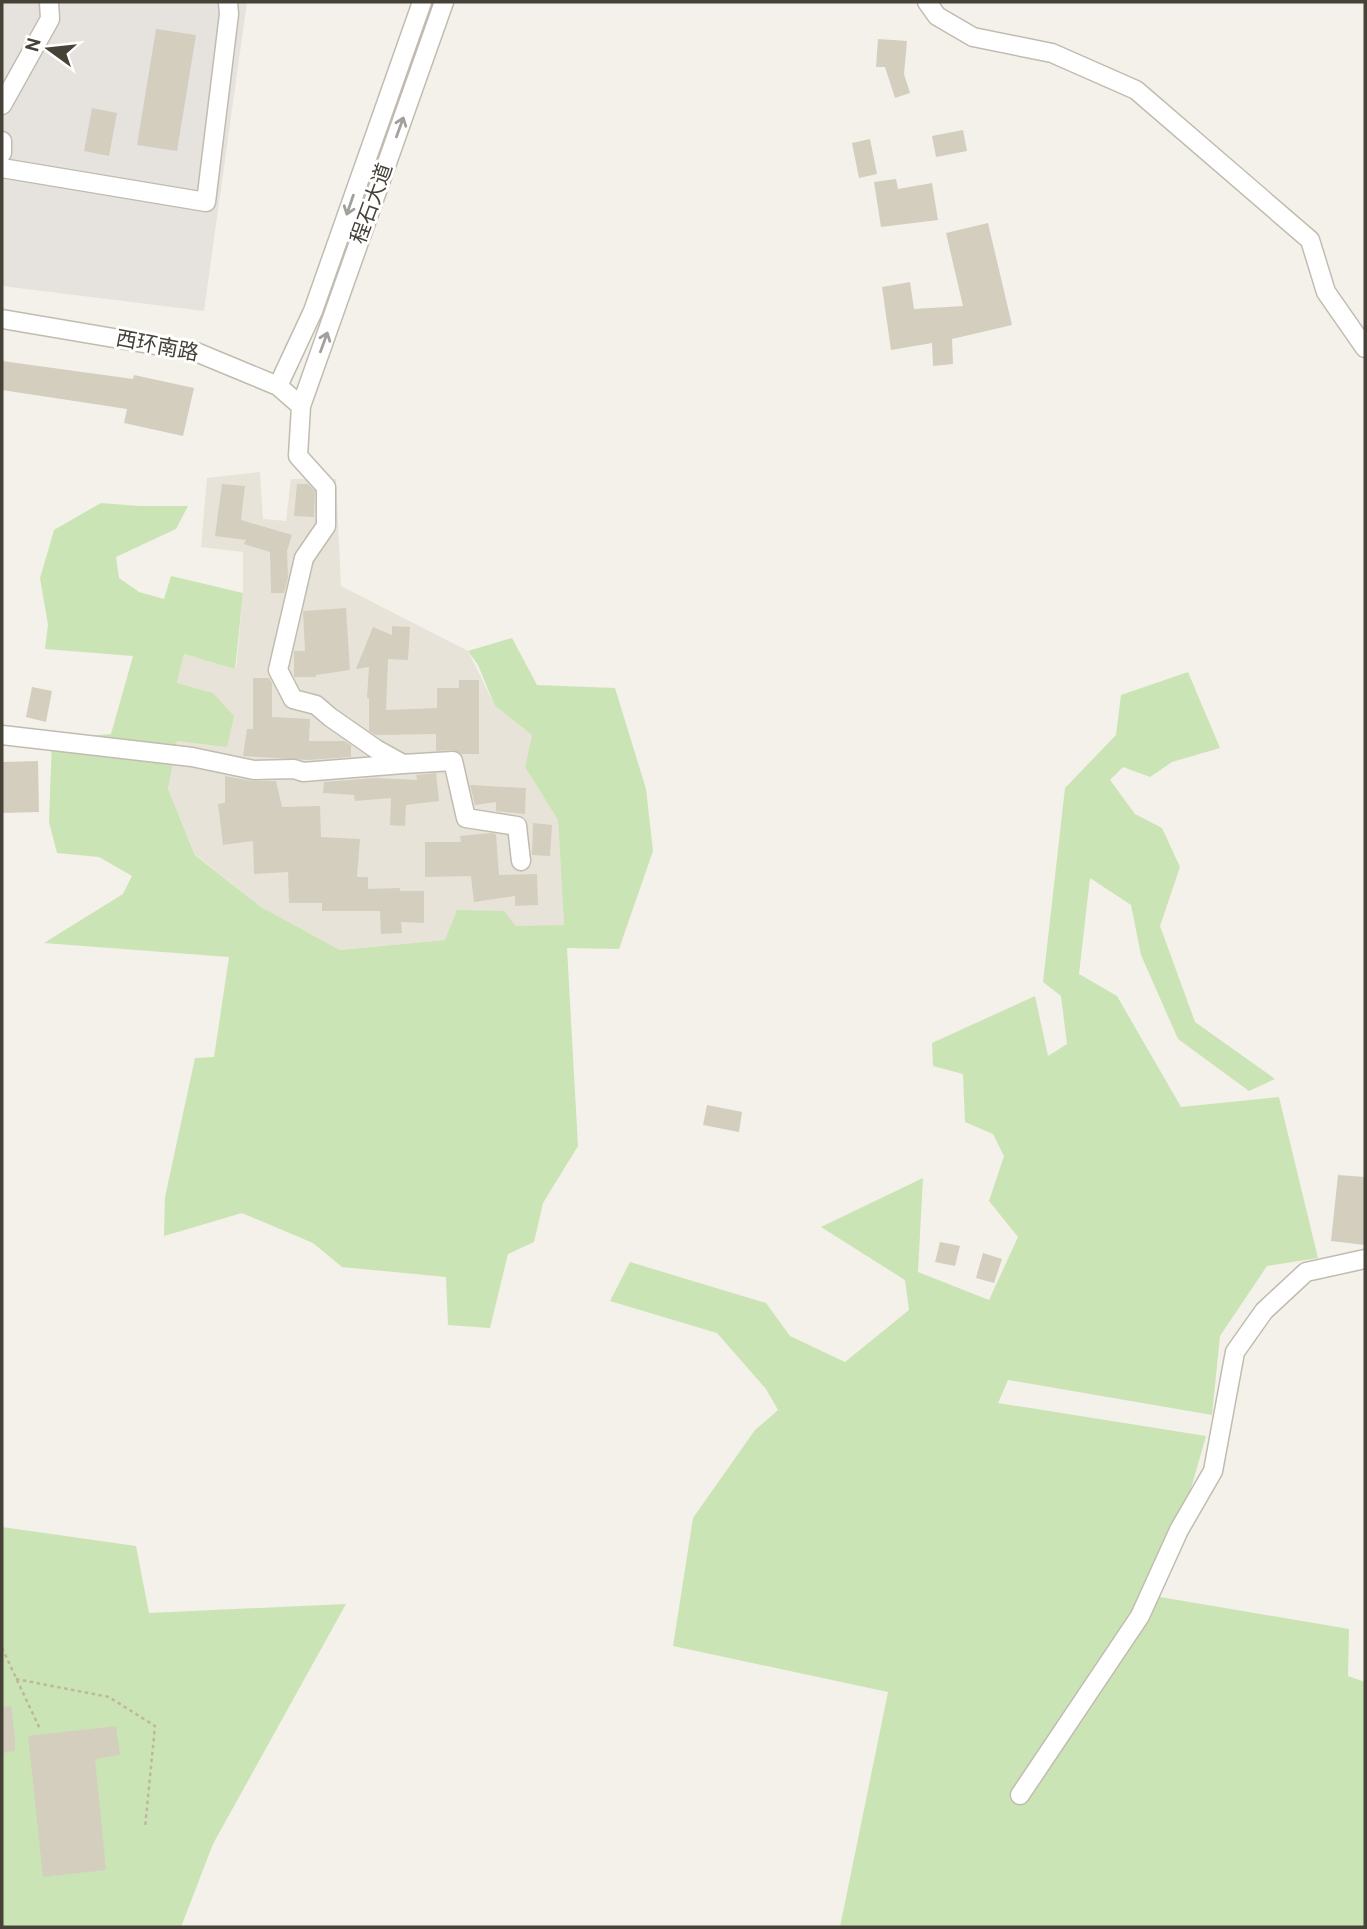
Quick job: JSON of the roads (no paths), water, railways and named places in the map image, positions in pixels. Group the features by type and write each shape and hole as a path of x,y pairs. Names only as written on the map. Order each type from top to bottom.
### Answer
{"street":[{"path":"2,105 50,19 49,2"},
{"path":"2,168 206,202 229,14 228,2"},
{"name":"程石大道","path":"278,386 313,311 422,2"},
{"name":"程石大道","path":"403,764 376,749 316,705 293,699 278,670 304,558 326,526 326,487 298,456 301,406 444,2"},
{"path":"927,2 937,16 973,37 1052,53 1136,90 1310,240 1326,292 1365,348"},
{"path":"2,141 2,153"},
{"name":"西环南路","path":"2,319 196,352 278,386 301,406"},
{"path":"2,735 192,757 254,770 294,769 303,772 453,761 466,818 516,826 521,861"},
{"path":"1020,1795 1140,1616 1179,1530 1213,1471 1235,1352 1264,1311 1306,1272 1365,1259"}]}
